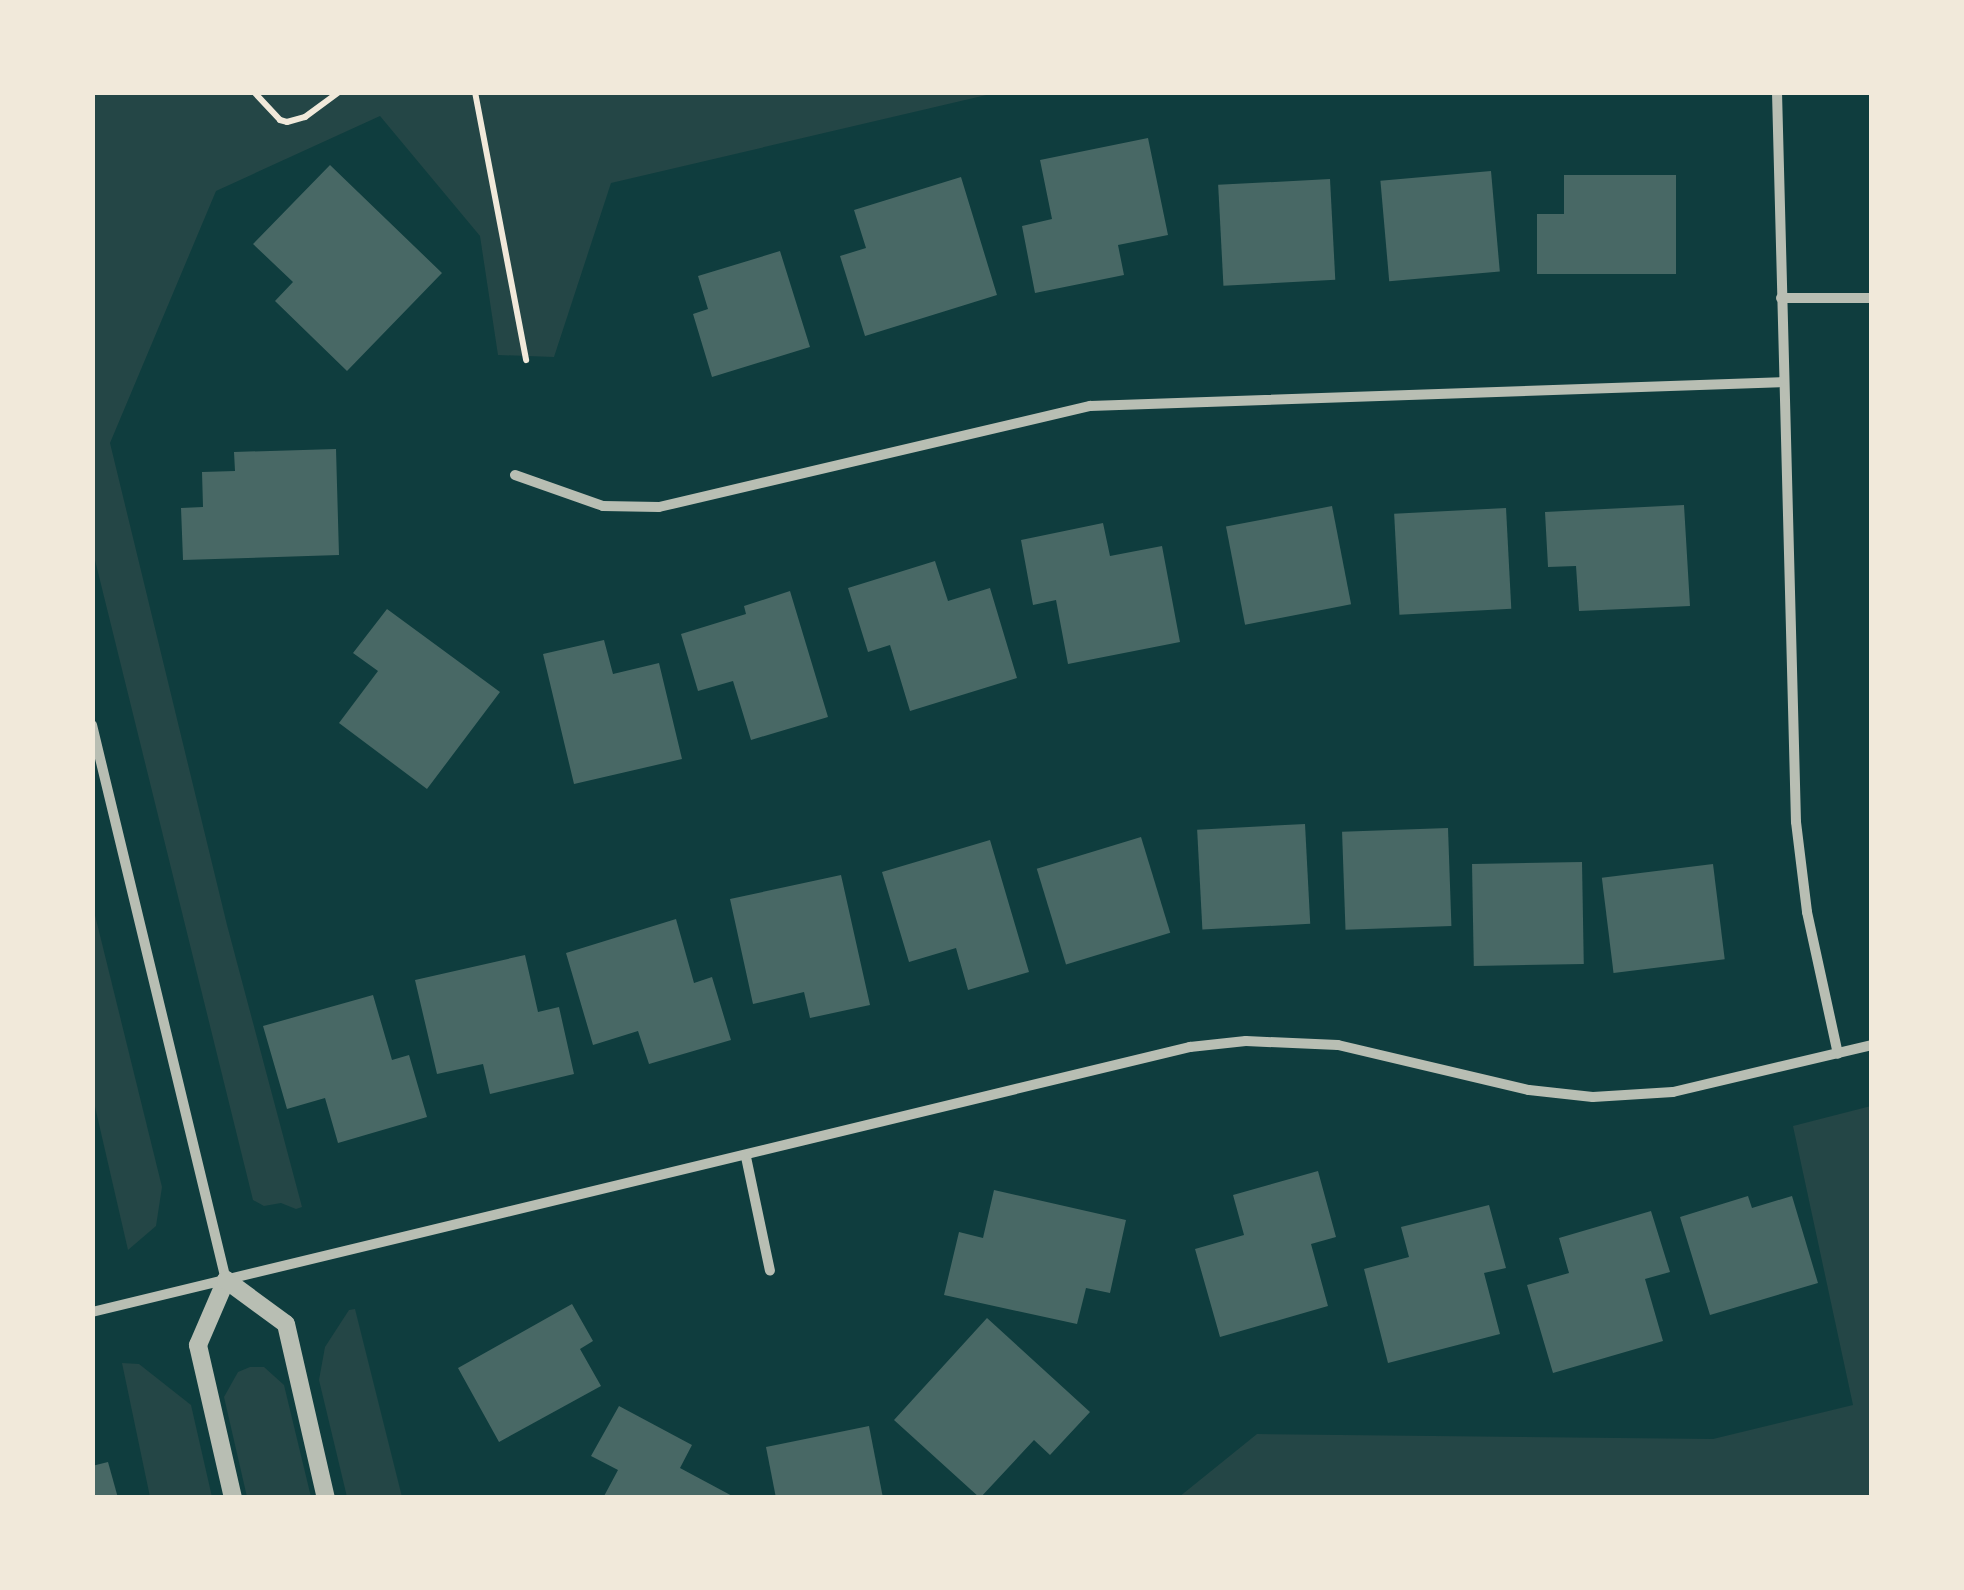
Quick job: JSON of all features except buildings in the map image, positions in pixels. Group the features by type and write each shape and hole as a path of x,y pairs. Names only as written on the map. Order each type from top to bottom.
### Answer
{"street":[{"path":"1777,92 1796,822 1807,912 1838,1054"},
{"path":"1781,298 1872,298"},
{"path":"516,475 603,506 659,506 1090,406 1783,382"},
{"path":"92,724 226,1280 198,1345 233,1498"},
{"path":"92,1312 746,1157 1156,1054 1246,1040 1338,1045 1530,1090 1592,1096 1673,1092 1872,1045"},
{"path":"746,1157 770,1271"},
{"path":"226,1280 286,1324 326,1498"}],"path":[{"path":"132,92 148,92"},
{"path":"254,92 280,120 288,122 305,117 339,92"},
{"path":"475,92 526,360"}],"shaded area":[{"path":"92,93 995,93 611,183 554,357 498,355 480,236 380,116 216,191 110,443 227,925 302,1207 296,1209 281,1203 264,1206 253,1200 93,552"},
{"path":"93,907 162,1187 156,1226 128,1250 93,1098"},
{"path":"1871,1106 1871,1497 1179,1497 1257,1434 1713,1439 1853,1405 1793,1126"},
{"path":"355,1309 402,1497 347,1497 319,1380 325,1347 349,1310"},
{"path":"122,1363 139,1364 191,1405 212,1497 150,1497"},
{"path":"264,1367 284,1385 311,1497 247,1497 224,1397 238,1372"}]}
